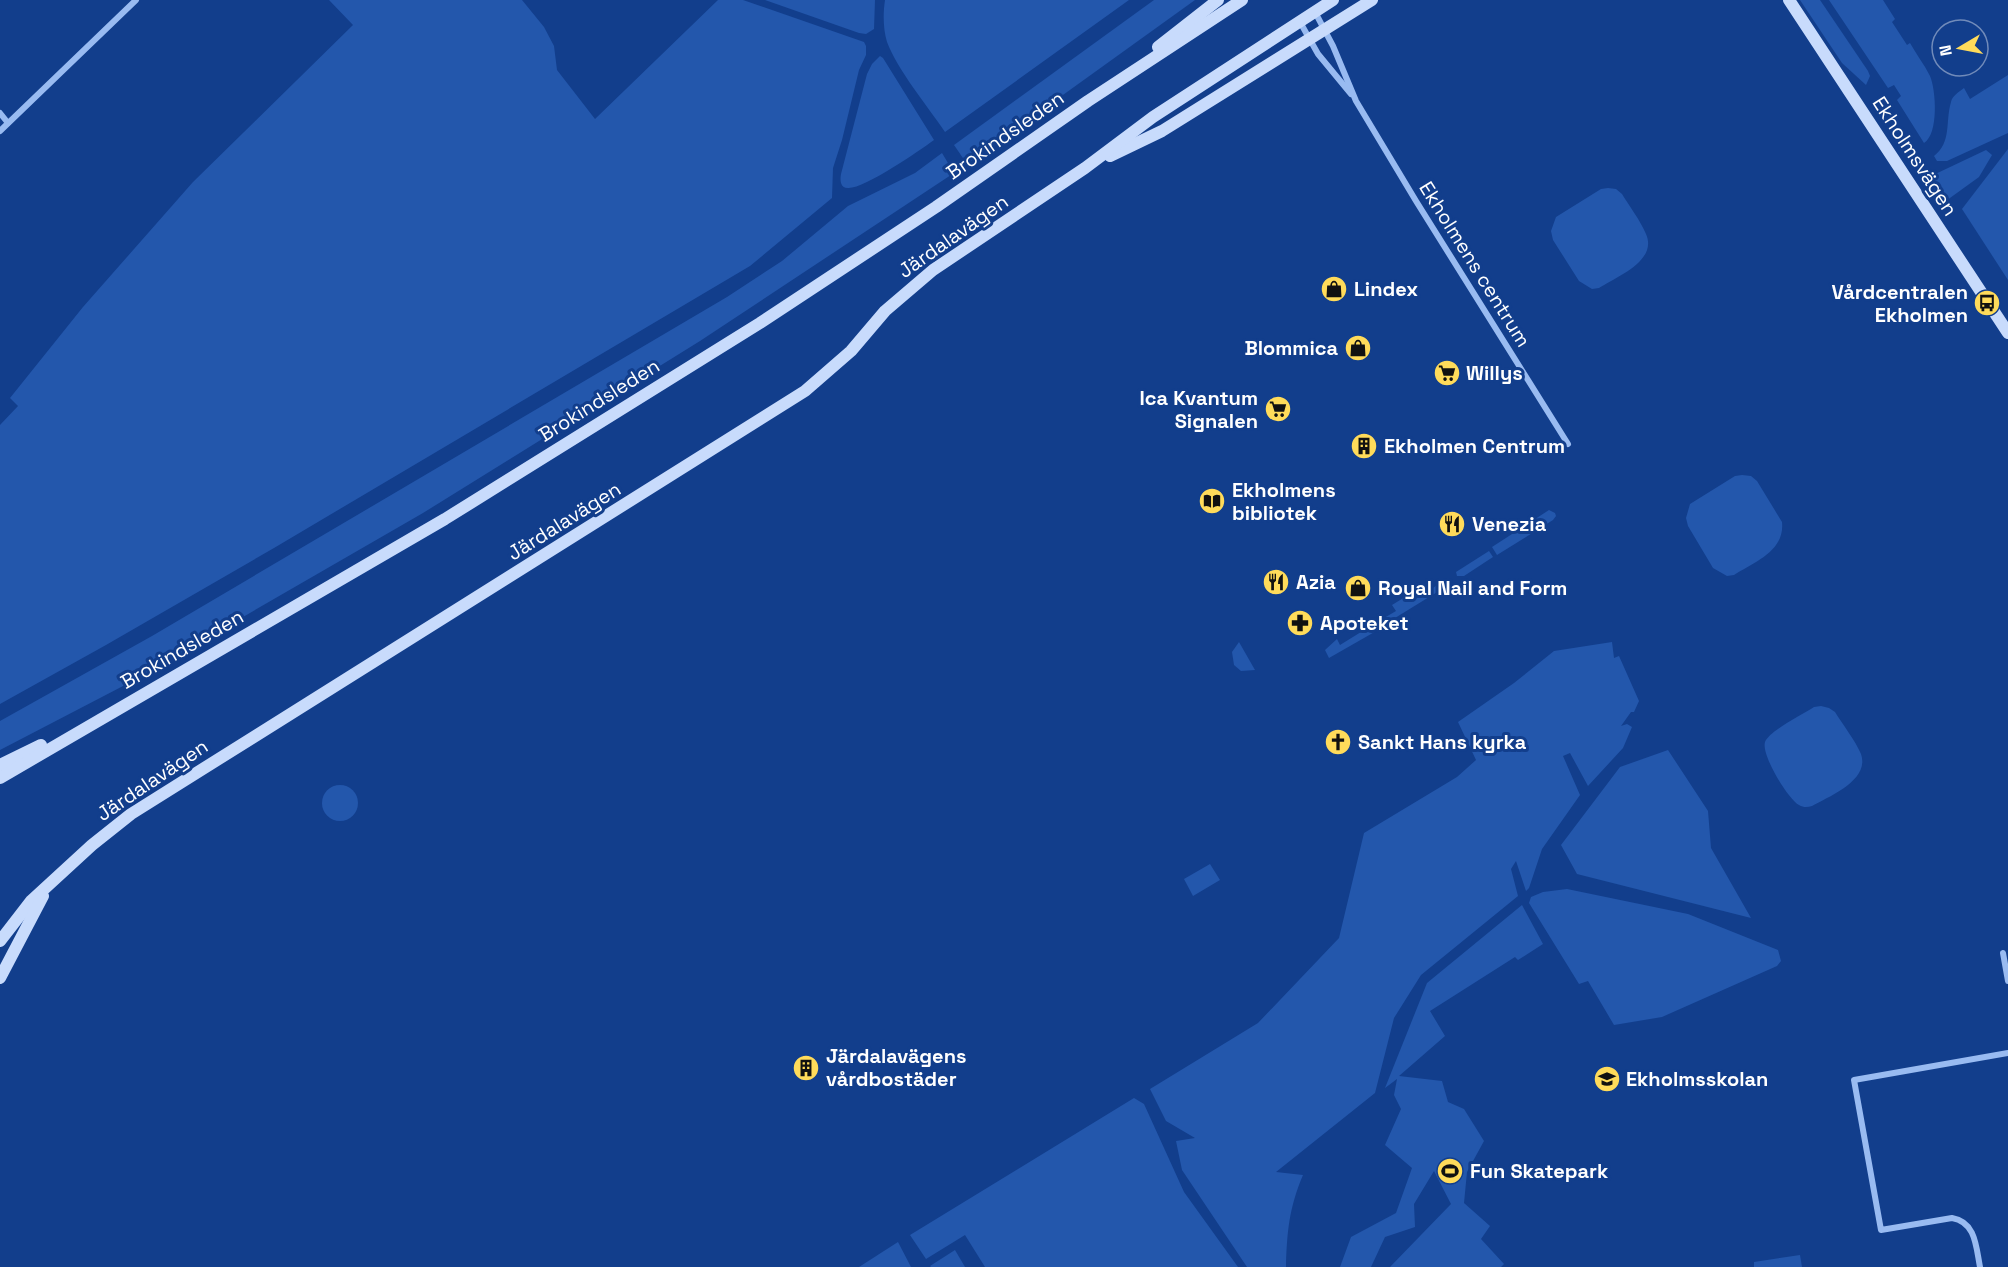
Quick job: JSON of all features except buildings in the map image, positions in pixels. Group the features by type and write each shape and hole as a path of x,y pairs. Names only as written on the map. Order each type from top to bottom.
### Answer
{"street":[{"path":"0,131 136,0"},
{"name":"Brokindsleden","path":"1088,101 1218,0"},
{"name":"Brokindsleden","path":"0,778 445,519 760,323 936,207 1088,101 1242,0"},
{"name":"Järdalavägen","path":"0,941 31,901 92,845 139,808 805,392 852,351 885,311 933,270 1085,168 1153,117 1333,0"},
{"name":"Järdalavägen","path":"1085,168 1162,131 1372,0"},
{"name":"Ekholmsvägen","path":"1789,0 2008,333"},
{"name":"Ekholmens centrum","path":"1315,12 1356,101"},
{"name":"Ekholmens centrum","path":"1299,22 1309,40 1356,101 1568,444"},
{"path":"0,113 8,123"},
{"name":"Brokindsleden","path":"0,765 116,710"},
{"name":"Järdalavägen","path":"0,978 48,887"},
{"path":"2003,952 2008,981"},
{"path":"1980,1267 1974,1235 1968,1225 1960,1219 1952,1218 1881,1230 1854,1080 2008,1053"}],"shaded area":[{"path":"329,0 522,0 544,27 554,46 557,70 595,119 718,0 743,0 864,42 866,55 859,70 833,168 832,198 750,266 274,548 0,704 0,425 18,406 10,398 83,307 193,182 353,25"},
{"path":"765,0 875,0 874,29 866,34 859,33"},
{"path":"885,0 1129,0 945,132 905,76 887,42"},
{"path":"1154,0 1195,0 967,164 954,145"},
{"path":"1800,0 1820,0 1868,71 1870,76 1866,85 1842,63"},
{"path":"1829,0 1883,0 1895,19 1892,22 1907,45 1910,43 1930,76 1935,111 1932,131 1924,143 1897,100 1901,96 1894,85 1888,88"},
{"path":"880,56 934,140 878,176 856,187 845,188 841,183 841,174 867,74 872,64"},
{"path":"2008,75 2008,133 1947,161 1937,161 1934,156 1946,138 1949,109 1954,96 1964,88 1970,99"},
{"path":"2008,149 2008,280 1962,209"},
{"path":"1986,150 1992,155 1979,177 1943,203 1928,181 1929,177"},
{"path":"942,153 954,173 700,341 423,513 125,685 0,750 0,721 152,636 727,297 782,261 848,206 915,173"},
{"path":"1601,189 1616,189 1622,194 1644,229 1648,244 1641,260 1633,267 1599,288 1592,289 1579,281 1553,240 1551,231 1556,217"},
{"path":"1735,476 1751,476 1757,481 1782,522 1782,532 1779,541 1767,554 1734,575 1727,576 1713,568 1688,526 1686,518 1690,504"},
{"path":"1549,510 1555,513 1553,520 1497,555 1492,547"},
{"path":"1489,551 1493,557 1464,576 1457,576 1456,572"},
{"path":"1444,581 1447,586 1382,626 1379,621 1396,611 1392,605 1405,597 1410,602"},
{"path":"1371,618 1378,630 1329,658 1325,650 1337,639 1340,645 1361,632 1358,626"},
{"path":"1239,642 1255,670 1241,671 1234,665 1232,652"},
{"path":"1612,642 1614,658 1619,656 1639,701 1634,712 1631,712 1621,726 1627,724 1632,727 1623,748 1588,786 1570,753 1563,756 1580,795 1542,849 1529,888 1526,891 1516,861 1511,869 1518,896 1421,975 1394,1018 1375,1093 1276,1172 1303,1175 1290,1220 1286,1267 1247,1267 1182,1170 1176,1141 1195,1138 1166,1121 1150,1089 1258,1023 1339,938 1364,833 1457,777 1476,760 1458,722 1514,683 1554,651"},
{"path":"1821,706 1835,712 1861,754 1862,763 1860,772 1847,786 1812,806 1804,807 1794,801 1776,776 1767,756 1765,742 1787,723 1814,707"},
{"path":"1668,750 1708,811 1711,848 1751,918 1577,874 1561,845 1620,767"},
{"path":"340,785 353,790 358,803 353,816 340,821 327,816 322,803 327,790"},
{"path":"1210,864 1220,880 1193,896 1184,879"},
{"path":"1567,889 1688,914 1778,950 1781,961 1777,966 1662,1017 1614,1025 1588,981 1579,984 1529,903 1531,897 1543,892"},
{"name":"Fun Skatepark","path":"1522,905 1543,944 1518,960 1515,957 1430,1011 1445,1036 1399,1076 1442,1081 1448,1102 1464,1109 1484,1141 1467,1172 1464,1203 1490,1226 1481,1239 1504,1264 1501,1267 1390,1267 1451,1204 1434,1171 1414,1204 1415,1227 1385,1237 1371,1267 1340,1267 1351,1237 1396,1213 1412,1168 1385,1145 1401,1109 1394,1095 1397,1079 1385,1088 1427,983"},
{"path":"1134,1098 1144,1104 1184,1192 1238,1267 985,1267 965,1235 926,1259 910,1235"},
{"path":"898,1242 911,1267 859,1267"},
{"path":"955,1250 965,1267 930,1266"},
{"path":"1800,1255 1802,1267 1754,1267 1754,1262"}],"place":[{"name":"Lindex","path":"1334,289"},
{"name":"Vårdcentralen Ekholmen","path":"1987,303"},
{"name":"Blommica","path":"1358,348"},
{"name":"Willys","path":"1447,373"},
{"name":"Ica Kvantum Signalen","path":"1278,409"},
{"name":"Ekholmen Centrum","path":"1364,446"},
{"name":"Ekholmens bibliotek","path":"1212,501"},
{"name":"Venezia","path":"1452,524"},
{"name":"Azia","path":"1276,582"},
{"name":"Royal Nail and Form","path":"1358,588"},
{"name":"Apoteket","path":"1300,623"},
{"name":"Sankt Hans kyrka","path":"1338,742"},
{"name":"Järdalavägens vårdbostäder","path":"806,1068"},
{"name":"Ekholmsskolan","path":"1607,1079"},
{"name":"Fun Skatepark","path":"1450,1171"}]}
